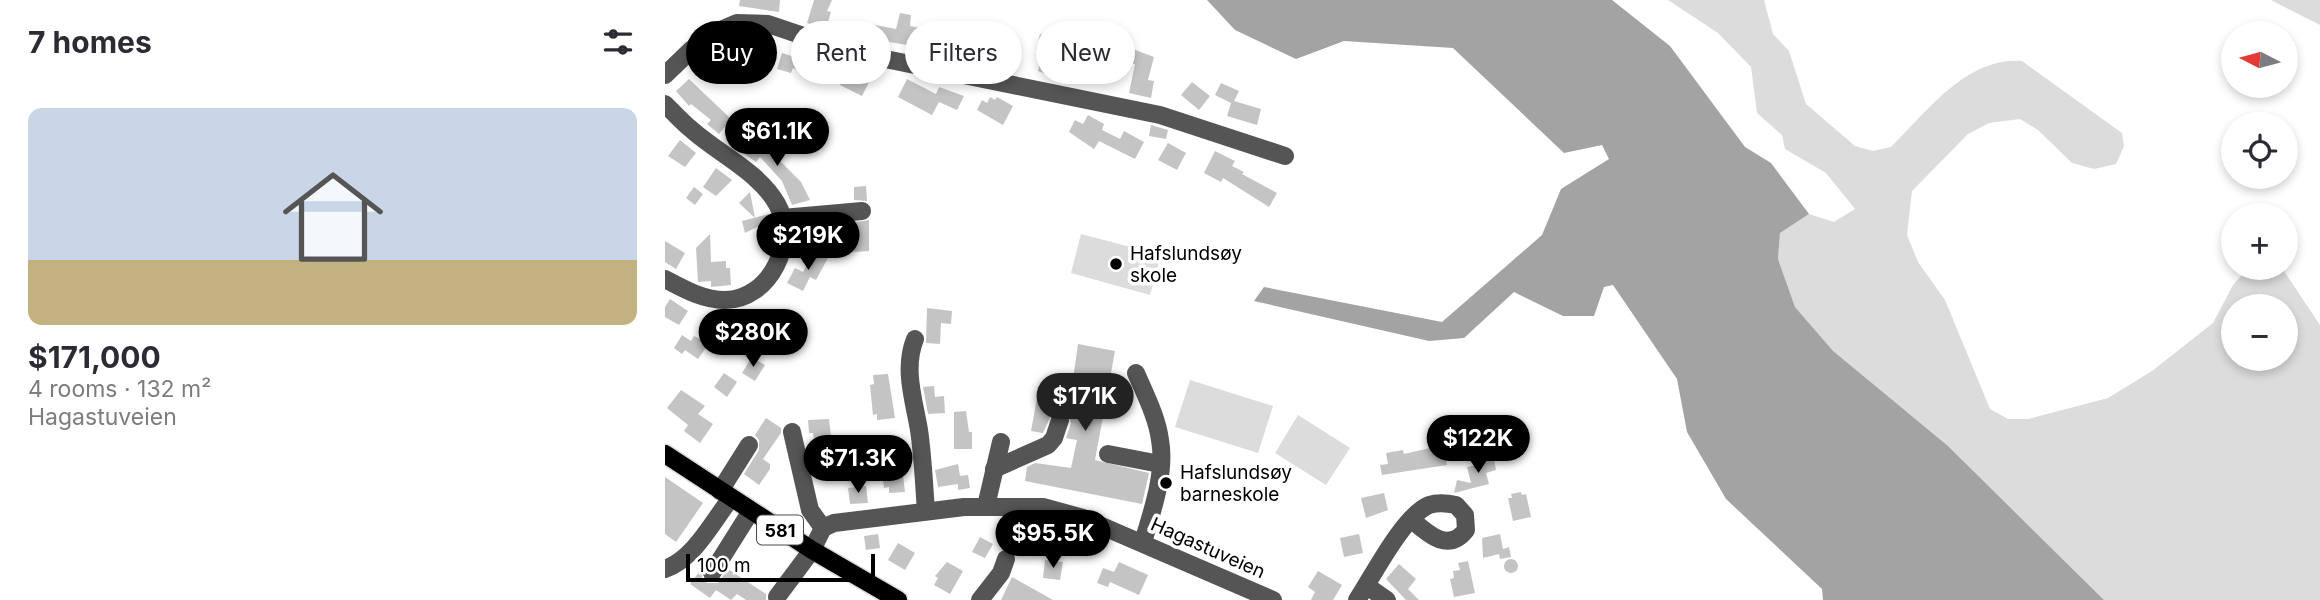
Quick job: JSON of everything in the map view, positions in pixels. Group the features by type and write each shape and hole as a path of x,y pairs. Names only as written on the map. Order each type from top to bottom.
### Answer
{"main road":[{"name":"581","path":"665,454 812,550 895,599"}],"street":[{"path":"665,75 692,49 716,32 737,23 768,24 851,52 1160,115 1285,156"},
{"path":"665,104 691,130 764,187 776,201 783,218 785,239 778,264 757,289 743,297 710,299 665,279"},
{"path":"783,218 862,211"},
{"path":"915,339 911,355 910,385 919,430 926,511"},
{"path":"1136,373 1160,436 1160,464 1152,513 1143,542"},
{"path":"994,470 1048,445 1054,438 1060,420"},
{"path":"777,597 812,550 823,528 810,510 792,432"},
{"path":"986,506 1001,442"},
{"path":"665,569 673,566 694,547 726,495 750,445"},
{"path":"1108,454 1160,464"},
{"name":"Hagastuveien","path":"823,528 834,523 926,511 1026,505 1062,511 1143,542 1273,600"},
{"path":"712,573 751,511"},
{"path":"1387,600 1362,593 1412,520"},
{"path":"980,600 1001,573 1006,559"}],"shaded area":[{"path":"1207,0 1612,0 1670,46 1745,147 1771,163 1809,214 1780,233 1778,259 1795,307 1833,351 1948,446 2104,600 1823,600 1822,589 1726,499 1687,432 1677,379 1613,285 1604,287 1594,316 1563,316 1514,292 1464,338 1429,341 1254,301 1264,287 1442,322 1542,235 1561,189 1609,159 1602,145 1564,153 1453,48 1344,41 1296,59 1235,30"},
{"path":"1668,0 1764,0 1773,34 1789,51 1806,104 1855,146 1873,151 1891,147 1949,89 1966,77 2002,62 2022,61 2122,133 2124,146 2116,164 2094,169 2072,163 2038,130 2020,119 1989,123 1968,134 1912,191 1907,235 1918,262 1945,300 1990,409 2008,419 2028,419 2108,398 2152,371 2213,323 2221,308 2221,371 2298,371 2298,294 2228,294 2237,280 2290,280 2320,325 2320,600 2104,600 1948,446 1833,352 1795,307 1778,259 1780,233 1809,214 1834,222 1855,209 1826,173 1785,149 1782,135 1757,113 1751,67 1718,33"},
{"path":"2271,0 2320,0 2320,25"},
{"name":"Hafslundsøy skole","path":"1081,234 1161,255 1150,295 1071,273"},
{"path":"1190,380 1273,406 1258,453 1175,427"},
{"path":"1298,415 1350,448 1326,485 1275,453"}],"building":[{"path":"740,0 780,0 779,12 739,6"},
{"path":"814,0 832,0 827,11 831,12 828,21 808,21"},
{"path":"900,13 911,15 910,21 905,21 905,45 891,42 891,28 896,29"},
{"path":"1135,50 1154,57 1148,80 1154,81 1151,98 1129,93 1131,84 1135,84"},
{"path":"782,53 791,56 791,73 777,69"},
{"path":"686,82 686,84 694,84 731,119 719,134 707,124 711,120 691,104 689,106 676,91"},
{"path":"1192,82 1210,96 1199,110 1181,95"},
{"path":"905,83 917,84 936,94 939,87 964,96 957,110 939,102 932,115 898,97"},
{"path":"1221,83 1239,91 1234,101 1261,109 1257,125 1227,116 1231,103 1215,95"},
{"path":"840,84 868,84 862,96"},
{"path":"990,97 995,100 997,97 1013,106 1003,125 977,110 982,100 987,103"},
{"path":"758,108 774,125 763,135 753,126 758,122 751,114"},
{"path":"1088,115 1104,124 1102,130 1120,139 1124,131 1144,142 1135,159 1099,141 1094,149 1069,132 1075,120 1083,124"},
{"path":"1151,125 1168,130 1166,139 1149,136"},
{"path":"756,133 776,148 772,153 801,182 810,200 792,205 782,181 760,157 756,162 742,152"},
{"path":"680,140 696,153 685,167 668,156"},
{"path":"1168,143 1186,153 1177,170 1158,160"},
{"path":"1215,151 1235,161 1232,166 1244,172 1242,174 1277,193 1269,207 1223,178 1221,182 1204,173"},
{"path":"716,168 732,180 716,196 703,187"},
{"path":"866,186 867,201 854,200 854,187"},
{"path":"694,187 703,194 695,205 686,198"},
{"path":"750,192 755,218 739,203"},
{"path":"769,214 771,220 745,233 742,221"},
{"path":"869,220 869,251 854,252 850,223"},
{"path":"801,228 817,228 816,244 801,244"},
{"path":"710,234 711,262 726,261 726,268 730,268 731,285 711,287 711,281 698,282 696,248"},
{"path":"665,241 685,253 676,269 665,262"},
{"path":"813,254 830,254 816,280 810,277 803,291 787,283 795,268 803,272"},
{"path":"670,299 688,311 679,325 665,317 665,307"},
{"path":"927,308 952,311 951,324 941,323 940,344 926,343"},
{"path":"759,322 759,340 742,341 742,323"},
{"path":"682,335 691,341 694,336 709,343 698,359 685,350 682,354 674,348"},
{"path":"1078,344 1115,351 1095,460 1149,473 1142,504 1025,481 1027,467 1035,463 1071,468 1077,440 1066,438 1071,423 1068,412 1058,409 1053,411 1043,433 1031,431 1039,387 1071,393"},
{"path":"752,357 765,365 755,381 742,373"},
{"path":"724,373 737,382 727,397 714,387"},
{"path":"888,374 895,418 877,420 877,414 873,415 870,385 874,384 873,375"},
{"path":"934,386 935,397 944,396 945,413 928,414 923,387"},
{"path":"681,390 705,406 698,414 713,424 700,443 684,431 688,425 667,408"},
{"path":"966,411 969,432 972,432 972,449 954,449 954,412"},
{"path":"766,418 781,428 781,433 763,459 770,464 770,469 759,485 744,474 759,450 759,440 755,435"},
{"path":"829,419 831,436 814,438 813,433 809,433 808,420"},
{"path":"859,437 860,451 843,452 842,439"},
{"path":"885,442 885,445 896,444 897,460 901,459 905,492 889,493 889,487 884,488 880,459 873,460 872,444"},
{"path":"1443,445 1447,465 1382,475 1380,465 1388,464 1386,453 1403,450 1404,454"},
{"path":"1493,454 1496,470 1486,473 1489,484 1454,493 1457,480 1471,483 1467,467 1483,464 1482,457"},
{"path":"958,464 960,476 968,475 970,488 958,490 958,484 938,487 935,470"},
{"path":"665,477 703,503 676,542 665,534"},
{"path":"866,486 868,503 850,504 848,488"},
{"path":"1521,492 1522,495 1526,494 1531,517 1513,521 1508,498 1512,498 1511,494"},
{"path":"1384,493 1388,510 1366,518 1361,498"},
{"path":"1005,533 1018,538 1013,549 1000,543"},
{"path":"878,534 880,548 866,550 864,536"},
{"path":"1359,534 1363,553 1344,557 1340,538"},
{"path":"1500,534 1503,549 1509,547 1511,557 1500,559 1499,554 1483,558 1482,538"},
{"path":"980,537 993,544 985,558 972,552"},
{"path":"898,543 915,553 905,570 888,560"},
{"path":"1508,559 1514,559 1518,566 1514,573 1508,573 1504,569 1504,563"},
{"path":"1045,560 1063,562 1060,580 1043,578"},
{"path":"1468,561 1475,593 1454,597 1450,579 1454,578 1453,571 1460,570 1458,563"},
{"path":"947,562 963,571 950,594 934,585 938,578 935,576"},
{"path":"1119,562 1148,575 1139,595 1110,582 1108,587 1097,583 1103,568 1114,572"},
{"path":"1399,564 1416,579 1408,589 1419,600 1406,600 1386,579"},
{"path":"702,568 702,578 707,583 718,583 728,569 766,594 766,600 746,600 737,594 731,600 716,590 710,598 690,584"},
{"path":"1318,571 1342,585 1333,600 1311,600 1315,592 1308,587"},
{"path":"1012,577 1053,600 1001,600"}],"place":[{"name":"Hafslundsøy skole","path":"1116,264"},
{"name":"Hafslundsøy barneskole","path":"1166,483"}]}
